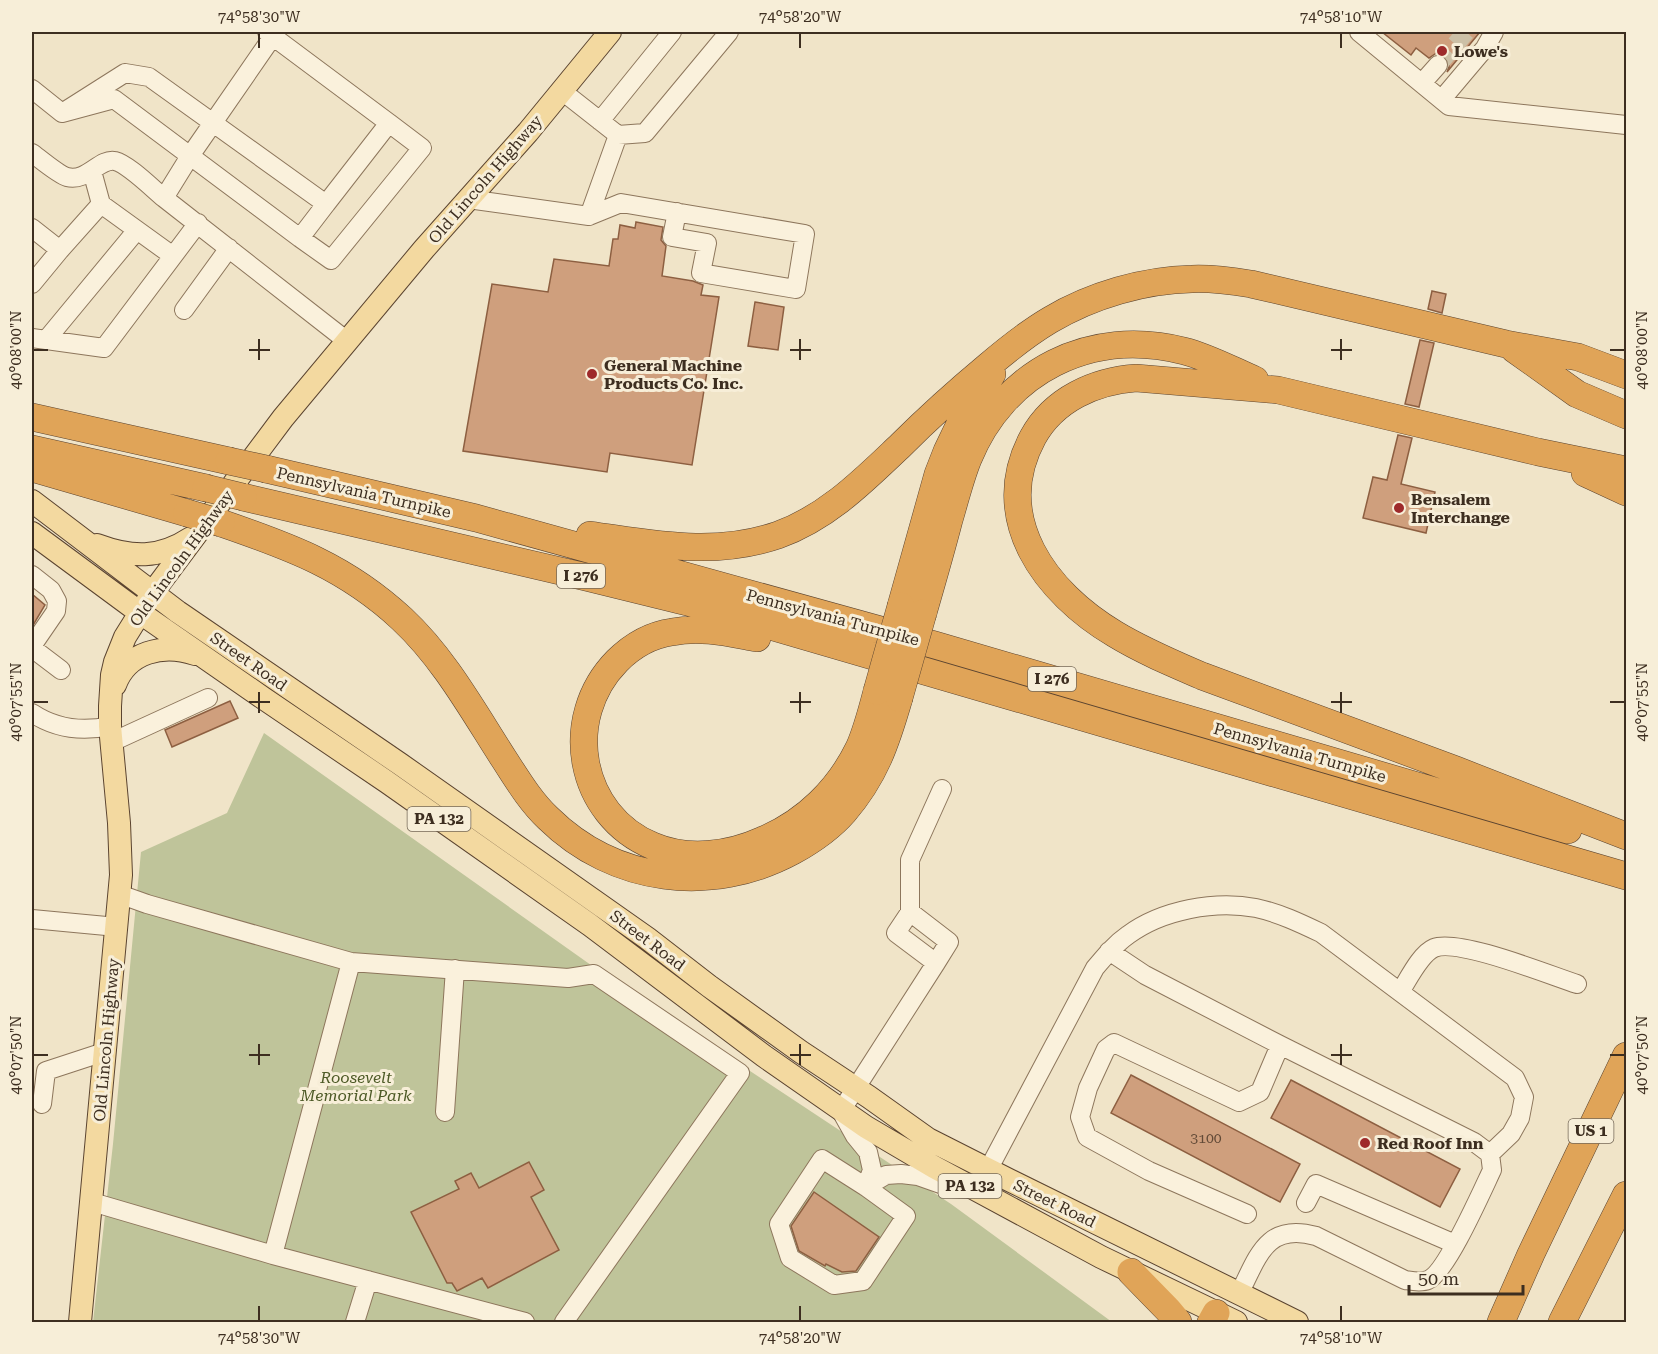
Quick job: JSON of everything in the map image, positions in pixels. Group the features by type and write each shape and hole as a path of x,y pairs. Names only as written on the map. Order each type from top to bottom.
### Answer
{"highway":[{"path":"476,518 695,548 736,546 778,535 819,516 854,490 948,399 1011,346 1051,319 1094,299 1147,284 1173,280 1194,279 1251,284 1506,344 1578,357 1626,375"},
{"path":"1506,344 1577,394 1626,415"},
{"path":"32,468 202,523 272,540 312,557 360,585 403,620 438,661 521,784 546,816 561,830 601,857 643,872 689,878 712,877 762,866 805,845 842,814 870,776 889,734 888,695 912,610 968,459 979,437 1004,401 1021,384 1040,370 1082,352 1125,345 1146,345 1167,347 1194,354 1278,390"},
{"path":"912,610 938,474 959,426 1011,346"},
{"path":"1578,357 1626,354"},
{"path":"1626,470 1538,452 1278,390 1136,378 1105,383 1077,394 1054,411 1036,433 1024,458 1018,486 1019,518 1023,534 1040,566 1065,596 1114,634 1168,662 1202,676 1626,836"},
{"name":"Pennsylvania Turnpike","path":"32,417 476,518 935,645 1626,847"},
{"name":"Pennsylvania Turnpike","path":"32,449 695,604 1626,876"},
{"path":"1538,452 1626,492"},
{"path":"888,695 867,726 859,747 844,773 825,798 792,825 754,844 733,850 694,855 679,854 654,847 630,834 619,825 601,802 585,764 583,735 594,692 622,656 633,647 658,635 684,630 712,630 915,668"},
{"name":"US 1","path":"1501,1323 1531,1254 1626,1056"},
{"path":"1562,1323 1626,1195"},
{"path":"1131,1272 1178,1323"}],"main road":[{"name":"Old Lincoln Highway","path":"80,1323 121,875 110,701 115,662 124,637 202,523 283,418 424,249 528,132 610,32"},
{"name":"Street Road","path":"32,501 153,592 268,674 628,925 801,1052 928,1138 1297,1323"},
{"path":"74,533 116,552 159,553 176,548 202,523"},
{"name":"Street Road","path":"32,533 203,657 397,789 590,925 764,1056 842,1111 974,1189 1225,1320"},
{"path":"110,701 119,674 126,665 139,657 166,649 203,657"},
{"path":"1225,1320 1239,1294"}],"street":[{"path":"600,121 672,32"},
{"path":"562,91 618,135 645,134 729,32"},
{"path":"1359,32 1449,106 1626,125"},
{"path":"1442,99 1485,48 1494,32"},
{"path":"62,113 114,99 190,156 300,238 331,260 422,148 270,34 190,156 164,198"},
{"path":"1422,83 1438,65"},
{"path":"62,113 125,73 149,77 326,204"},
{"path":"32,89 62,113"},
{"path":"300,238 389,123"},
{"path":"589,216 618,135"},
{"path":"32,153 64,176 77,178 113,160 125,165 347,341"},
{"path":"92,171 101,204 173,256"},
{"path":"468,199 589,216 621,203 677,212 805,234 796,289 701,273 707,243 672,237 677,212"},
{"path":"33,279 101,204"},
{"path":"39,339 104,348 198,223"},
{"path":"32,228 60,250"},
{"path":"39,339 137,230"},
{"path":"184,310 229,248"},
{"path":"32,575 51,590 57,601 56,612 32,647 62,670"},
{"path":"32,712 47,722 64,728 97,729 111,734 208,698"},
{"path":"936,963 896,933 910,912 910,860 942,789"},
{"path":"119,894 351,962 568,978 594,974 740,1073 564,1323"},
{"path":"988,1170 1095,968 1109,951 1128,934 1174,912 1216,906 1256,908 1293,919 1321,933 1515,1078 1524,1097 1520,1118 1511,1134 1490,1155"},
{"path":"866,1187 872,1170 868,1152 855,1136 842,1111 949,942 910,912"},
{"path":"32,919 117,927"},
{"path":"1400,992 1423,956 1432,949 1446,946 1474,951 1577,984"},
{"path":"1109,951 1145,975 1474,1142 1490,1155 1492,1170 1455,1244 1442,1268 1426,1281 1405,1280 1316,1236 1292,1232 1275,1238 1261,1251 1239,1294"},
{"path":"273,1255 351,962"},
{"path":"445,1112 455,969"},
{"path":"1247,1214 1149,1172 1087,1137 1080,1118 1088,1088 1106,1049 1114,1043 1239,1102 1260,1092 1280,1045"},
{"path":"42,1104 46,1071 104,1052"},
{"path":"822,1159 866,1187 906,1216 863,1281 834,1285 790,1258 779,1224 822,1159"},
{"path":"866,1187 886,1175 901,1174 918,1176 952,1188 974,1189"},
{"path":"1306,1203 1316,1184 1455,1244"},
{"path":"92,1202 273,1255 525,1323"},
{"path":"355,1323 368,1280"}],"green space":[{"name":"Roosevelt Memorial Park","path":"264,733 605,975 951,1204 1112,1322 93,1322 113,1144 141,852 227,813"}],"building":[{"name":"Lowe's","path":"1382,32 1480,32 1447,72 1449,62 1445,56 1435,54 1429,58 1416,48 1411,55"},
{"name":"General Machine Products Co. Inc.","path":"636,222 663,227 661,240 666,246 662,276 693,281 703,285 701,295 719,297 692,465 610,453 607,472 463,451 492,284 548,292 554,259 609,266 613,239 618,239 620,225 635,228"},
{"path":"1432,291 1446,294 1442,313 1428,309"},
{"path":"755,302 784,307 778,350 748,346"},
{"path":"1420,340 1434,343 1419,407 1405,404"},
{"name":"Bensalem Interchange","path":"1398,435 1412,438 1401,484 1435,492 1426,533 1363,518 1373,477 1387,480"},
{"path":"32,594 45,605 32,627"},
{"path":"230,701 238,718 172,747 165,730"},
{"path":"1131,1075 1300,1164 1280,1202 1111,1113"},
{"name":"Red Roof Inn","path":"1291,1080 1460,1169 1440,1207 1271,1118"},
{"path":"529,1162 544,1190 531,1197 559,1250 488,1288 482,1278 457,1291 452,1283 447,1283 411,1212 459,1189 455,1181 471,1173 479,1188"},
{"path":"814,1192 879,1237 856,1271 842,1272 826,1264 825,1266 799,1251 791,1226"}],"tunnel":[{"path":"1438,65 1466,32"}],"place":[{"name":"Lowe's","path":"1442,51"},
{"name":"General Machine Products Co. Inc.","path":"592,374"},
{"name":"Bensalem Interchange","path":"1399,508"},
{"name":"Red Roof Inn","path":"1365,1143"}]}
